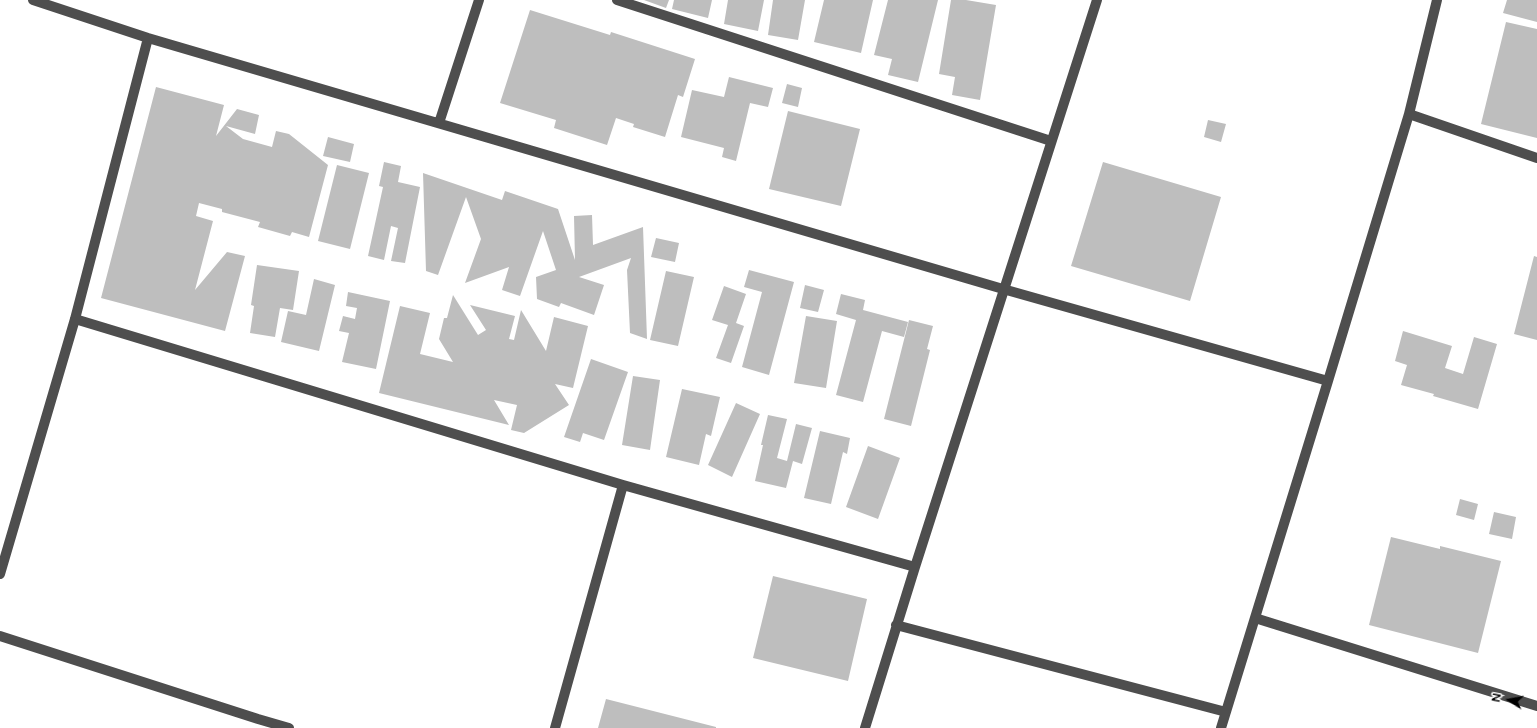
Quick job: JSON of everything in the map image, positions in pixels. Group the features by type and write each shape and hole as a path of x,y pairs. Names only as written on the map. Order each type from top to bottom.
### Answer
{"street":[{"path":"33,0 148,38 1003,289 1328,381"},
{"path":"439,123 479,0"},
{"path":"617,0 1051,141"},
{"path":"864,728 914,567 1097,0"},
{"path":"1221,728 1409,114 1437,0"},
{"path":"0,574 75,319 148,38"},
{"path":"1409,114 1537,158"},
{"path":"75,319 624,486 914,567"},
{"path":"555,728 624,486"},
{"path":"1255,618 1537,706"},
{"path":"896,625 1226,712"},
{"path":"0,636 257,724 289,728"}],"building":[{"path":"644,0 669,0 666,8"},
{"path":"674,0 712,0 708,18 672,9"},
{"path":"728,0 764,0 758,31 724,24"},
{"path":"773,0 805,0 798,40 768,35"},
{"path":"824,0 873,0 861,53 814,42"},
{"path":"888,0 938,0 918,82 888,75 892,59 874,55"},
{"path":"951,0 966,0 996,5 980,100 952,95 955,77 939,74"},
{"path":"1507,0 1537,0 1537,22 1503,13"},
{"path":"530,10 610,35 611,32 695,59 683,97 678,95 665,137 633,127 634,124 616,118 607,145 554,128 556,120 500,103"},
{"path":"1506,22 1537,29 1537,138 1481,124"},
{"path":"729,77 773,88 768,107 750,103 736,161 722,157 724,148 681,137 692,90 724,97"},
{"path":"787,84 802,88 798,107 782,103"},
{"path":"156,87 224,105 216,136 237,109 259,115 255,134 226,126 243,139 272,147 276,131 289,134 328,165 309,237 292,232 290,236 258,227 260,222 222,212 222,209 199,203 196,216 213,221 195,290 227,252 245,256 225,331 101,298"},
{"path":"788,111 860,129 841,206 769,189"},
{"path":"1208,120 1226,124 1221,142 1204,137"},
{"path":"328,137 354,144 350,162 323,156"},
{"path":"384,162 401,166 398,182 420,187 405,263 391,261 398,228 391,226 384,260 368,256 383,187 379,186"},
{"path":"1103,162 1221,197 1190,301 1071,266"},
{"path":"337,165 369,173 350,249 318,241"},
{"path":"423,173 502,200 505,191 558,209 575,260 574,216 592,215 593,245 643,227 647,339 630,333 627,270 631,258 579,277 604,285 594,315 561,303 559,307 537,299 536,277 556,270 543,231 520,296 502,290 509,267 465,283 481,239 466,197 438,275 426,271"},
{"path":"656,238 679,243 675,262 651,257"},
{"path":"1534,256 1537,257 1537,340 1514,334"},
{"path":"257,265 299,271 293,310 280,308 275,337 250,333 254,306 251,305"},
{"path":"749,270 794,282 769,375 742,367 762,292 744,287"},
{"path":"666,271 694,277 678,346 650,340"},
{"path":"314,279 335,285 319,351 281,342 288,311 306,315"},
{"path":"805,285 824,290 818,312 800,308"},
{"path":"724,286 746,294 736,323 744,326 731,363 716,358 728,325 712,320"},
{"path":"348,292 390,301 376,369 342,362 349,333 339,331 343,316 355,319 357,308 346,306"},
{"path":"841,294 865,300 863,310 908,322 904,337 882,331 863,402 836,395 856,320 836,314"},
{"path":"453,295 478,335 486,330 470,305 515,316 509,339 514,340 521,310 546,351 554,317 588,326 573,388 555,384 569,405 524,433 511,430 517,405 494,400 509,425 379,393 400,306 430,313 420,354 453,362 439,339 444,318 447,318"},
{"path":"806,316 837,321 826,388 794,383"},
{"path":"909,320 933,326 927,349 930,350 911,426 884,419"},
{"path":"1403,331 1452,346 1445,368 1463,374 1474,337 1497,344 1478,409 1433,396 1434,394 1401,385 1407,365 1395,361"},
{"path":"591,359 628,372 604,440 583,433 580,442 564,437"},
{"path":"633,376 660,380 650,450 622,445"},
{"path":"682,389 720,397 711,436 706,434 699,465 666,457"},
{"path":"736,403 760,414 732,477 708,465"},
{"path":"768,415 787,419 777,458 787,461 796,424 812,428 802,464 793,461 786,488 755,481"},
{"path":"820,431 850,438 847,454 843,452 831,504 804,498"},
{"path":"868,446 900,458 878,519 846,507"},
{"path":"1460,499 1478,504 1474,520 1456,515"},
{"path":"1494,512 1516,517 1512,539 1489,534"},
{"path":"1391,537 1440,549 1440,546 1501,561 1478,653 1369,625"},
{"path":"773,576 867,599 848,681 753,658"},
{"path":"606,699 716,727 716,728 598,728"}]}
